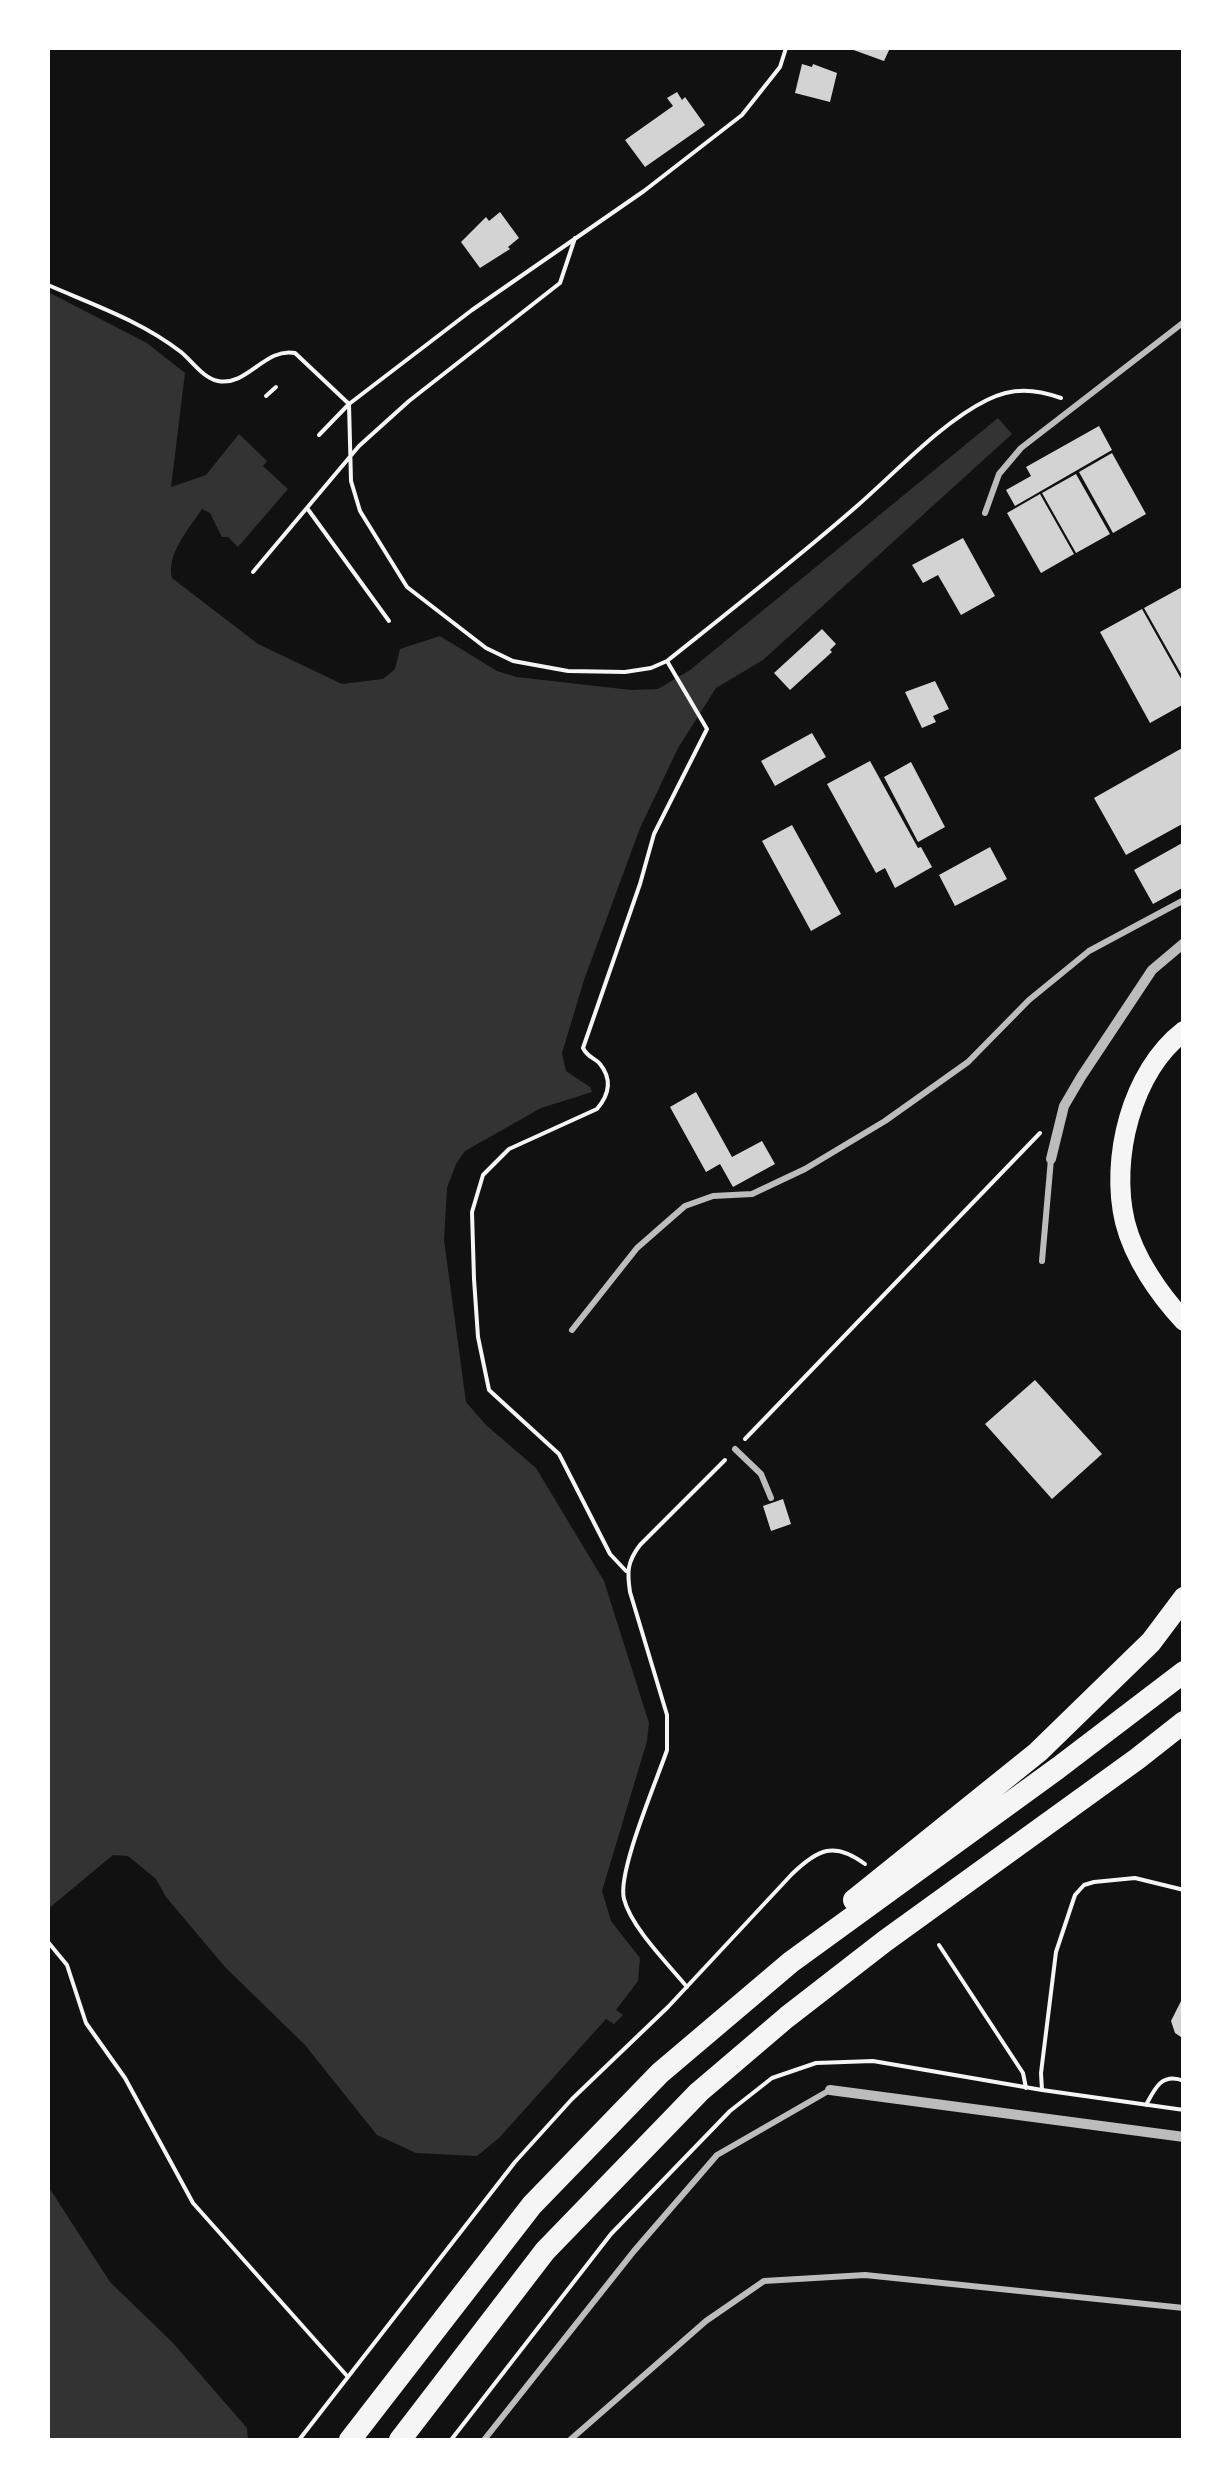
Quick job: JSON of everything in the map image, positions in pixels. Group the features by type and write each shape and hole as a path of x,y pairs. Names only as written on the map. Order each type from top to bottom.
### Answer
{"highway":[{"path":"350,2440 532,2205 660,2073 791,1962 868,1887 1038,1752 1151,1642 1184,1598"},
{"path":"791,1962 1184,1672"},
{"path":"400,2440 545,2251 700,2092 787,2017 1184,1722"}],"main road":[{"path":"1184,1031 1150,1072 1131,1112 1122,1149 1121,1186 1126,1223 1142,1261 1165,1300 1184,1321"}],"street":[{"path":"1051,1159 1064,1106 1152,970 1184,943"},
{"path":"830,2090 1184,2137"}],"lane":[{"path":"985,513 999,474 1021,448 1184,322"},
{"path":"572,1330 637,1248 684,1206 713,1196 752,1194 805,1170 885,1122 968,1062 1029,1000 1089,951 1184,900"},
{"path":"1042,1261 1051,1159"},
{"path":"735,1450 761,1474 771,1498"},
{"path":"484,2440 634,2251 717,2155 830,2090"},
{"path":"570,2440 706,2321 764,2281 866,2275 1184,2308"}],"path":[{"path":"319,434 349,404 472,310 644,191 742,116 780,67 786,48"},
{"path":"254,572 350,454 410,401 560,283 575,238"},
{"path":"48,285 150,330 209,377 221,382 237,378 276,352 296,353 349,404 351,481 360,511 407,588 486,648 513,661 568,670 624,672 667,661 985,400 1011,390 1038,390 1080,404"},
{"path":"266,396 276,387"},
{"path":"307,508 390,622"},
{"path":"626,1571 610,1554 559,1454 489,1390 478,1337 472,1212 483,1175 494,1161 509,1149 597,1109 607,1097 608,1079 599,1062 588,1057 584,1048 654,834 706,729 667,661"},
{"path":"687,1987 630,1914 622,1895 626,1869 669,1735 667,1715 630,1592 626,1571 630,1558 1064,1106"},
{"path":"299,2440 515,2162 811,1855 831,1850 848,1852 869,1867"},
{"path":"1042,2090 1056,1952 1075,1894 1094,1882 1135,1878 1184,1890"},
{"path":"48,1942 67,1965 86,2023 124,2078 193,2203 348,2378"},
{"path":"939,1945 1023,2073 1026,2088 1184,2110"},
{"path":"1146,2105 1159,2082 1168,2078 1184,2081"}],"shaded area":[{"path":"48,292 147,343 185,373 171,487 206,475 239,434 267,461 263,466 288,489 238,547 228,537 222,537 210,513 202,509 175,551 172,578 258,644 342,684 383,679 395,669 400,649 440,636 497,671 517,677 631,690 658,689 690,670 998,418 1012,434 763,660 716,688 678,748 640,828 584,980 562,1053 566,1071 592,1092 541,1108 465,1151 447,1188 444,1240 466,1402 486,1425 536,1468 604,1581 649,1723 602,1891 611,1921 640,1958 638,1981 616,2010 623,2015 614,2024 606,2019 499,2138 477,2156 416,2153 377,2135 305,2045 226,1968 166,1897 156,1879 128,1856 113,1855 48,1909"},
{"path":"48,2186 110,2282 173,2343 247,2428 248,2440 48,2440"}],"building":[{"path":"848,48 890,48 884,61"},
{"path":"802,64 837,73 830,102 795,93"},
{"path":"677,92 705,125 645,167 625,140 673,106 667,98"},
{"path":"500,212 519,238 510,249 480,268 461,242 486,217 489,221"},
{"path":"1099,426 1112,450 1015,506 1006,490 1031,476 1026,467"},
{"path":"1112,453 1146,514 1113,533 1079,472"},
{"path":"1076,474 1110,534 1076,553 1042,493"},
{"path":"1040,494 1074,554 1041,573 1007,513"},
{"path":"963,538 995,596 961,615 938,575 923,583 912,565"},
{"path":"1184,586 1184,679 1144,608"},
{"path":"1142,609 1184,684 1184,704 1150,723 1100,632"},
{"path":"822,629 836,644 832,652 790,690 774,673"},
{"path":"935,681 949,709 933,716 936,722 922,728 905,692"},
{"path":"812,733 826,757 775,786 761,761"},
{"path":"1184,747 1184,823 1126,855 1094,798"},
{"path":"870,761 932,867 895,888 885,868 876,873 827,784"},
{"path":"911,762 945,827 918,842 884,777"},
{"path":"792,825 841,914 811,931 762,841"},
{"path":"1184,842 1184,887 1153,904 1134,870"},
{"path":"990,847 1007,879 955,906 939,875"},
{"path":"696,1092 732,1157 762,1141 775,1164 733,1187 720,1164 706,1172 670,1107"},
{"path":"1035,1380 1102,1454 1052,1499 985,1424"},
{"path":"783,1499 791,1524 771,1531 763,1506"},
{"path":"1184,1995 1184,2039 1175,2033 1171,2021"}]}
